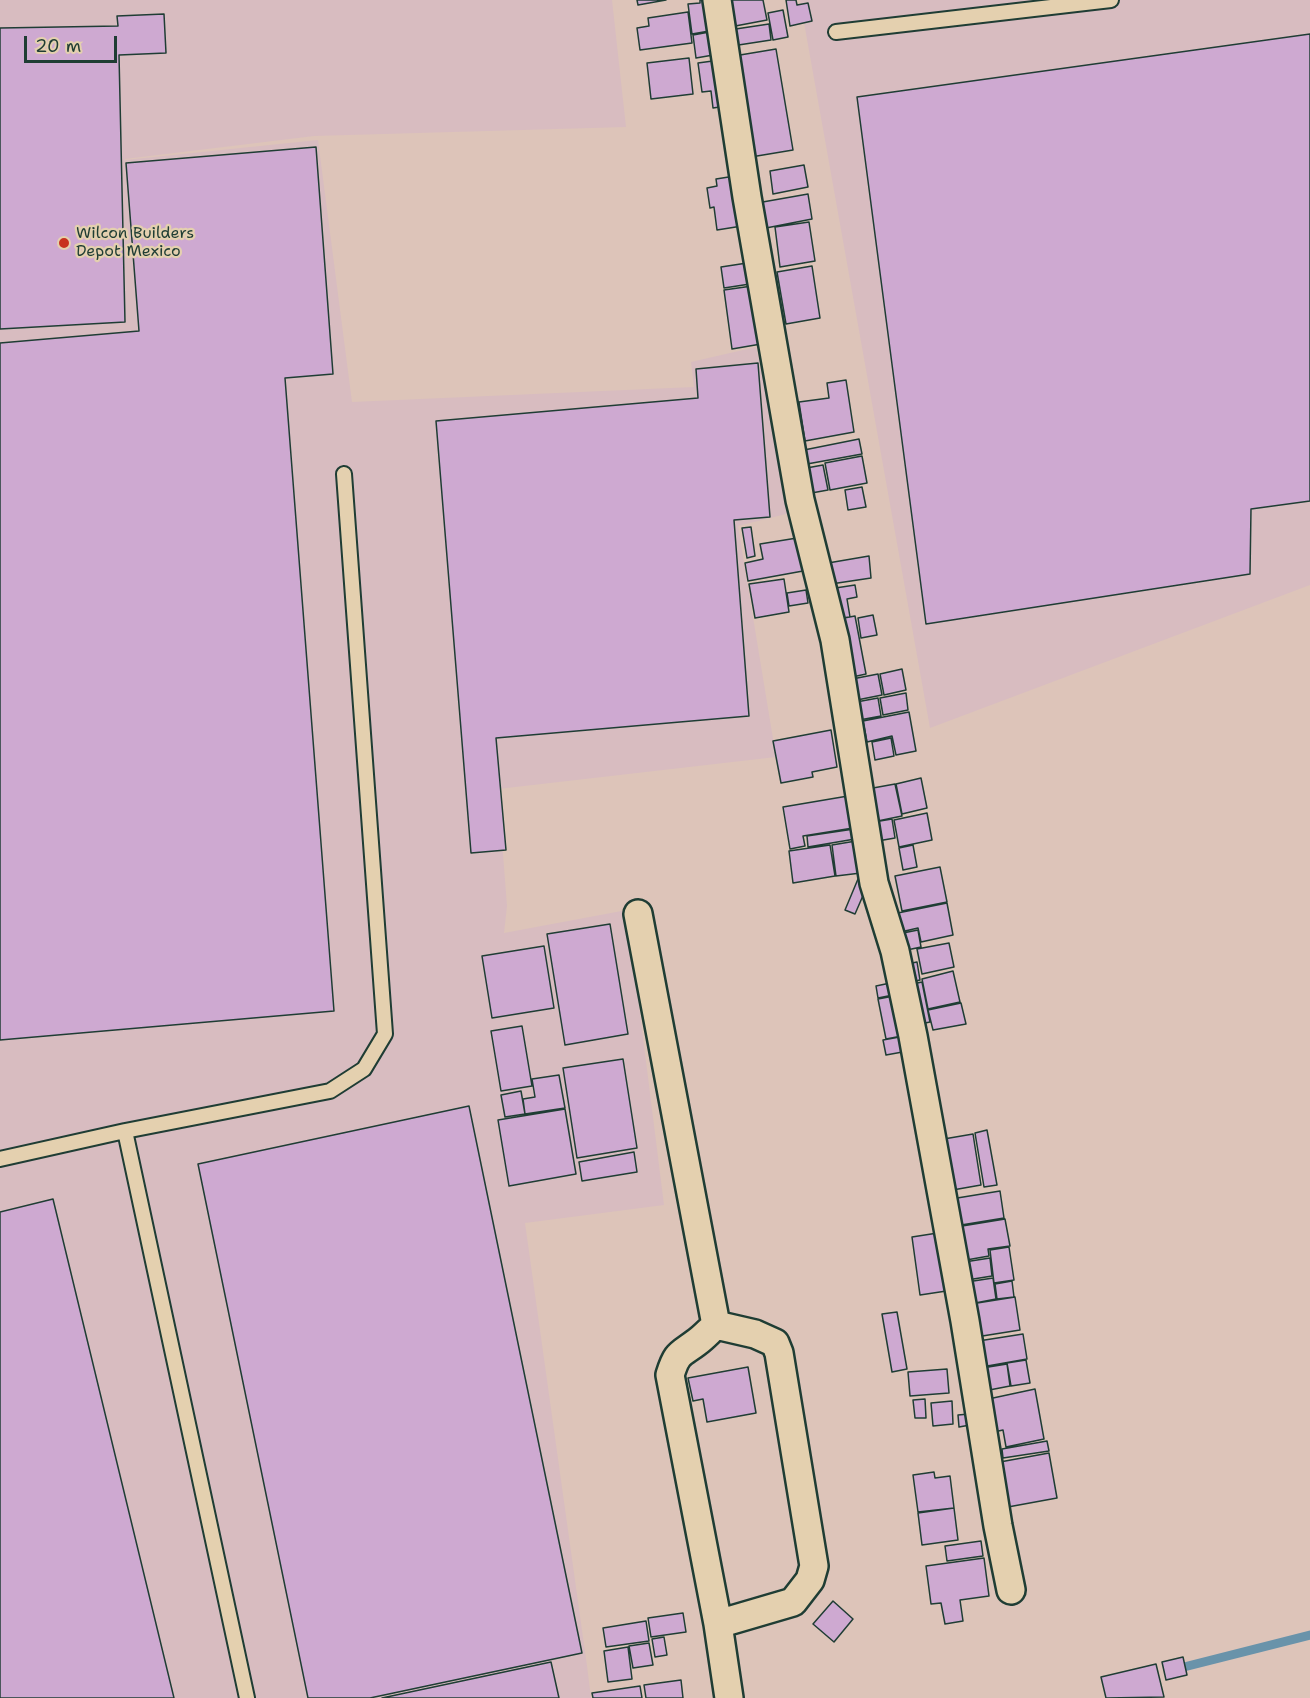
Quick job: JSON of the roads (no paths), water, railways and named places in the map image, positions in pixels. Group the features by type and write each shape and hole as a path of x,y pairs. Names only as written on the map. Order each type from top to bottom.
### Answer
{"street":[{"path":"717,0 747,197 800,500 835,640 874,883 895,951 915,1047 1011,1590"},
{"path":"638,914 716,1325"},
{"path":"716,1325 755,1334 775,1343 779,1353 813,1566 810,1580 793,1602 718,1624"},
{"path":"716,1325 698,1342 681,1352 674,1361 670,1375 718,1624 729,1698"}],"lane":[{"path":"836,32 1111,0"},
{"path":"0,1159 125,1131 330,1091 364,1069 385,1034 344,474"},
{"path":"125,1131 247,1698"}],"waterway":[{"path":"1176,1669 1310,1635"}],"place":[{"name":"Wilcon Builders Depot Mexico","path":"64,243"}]}
